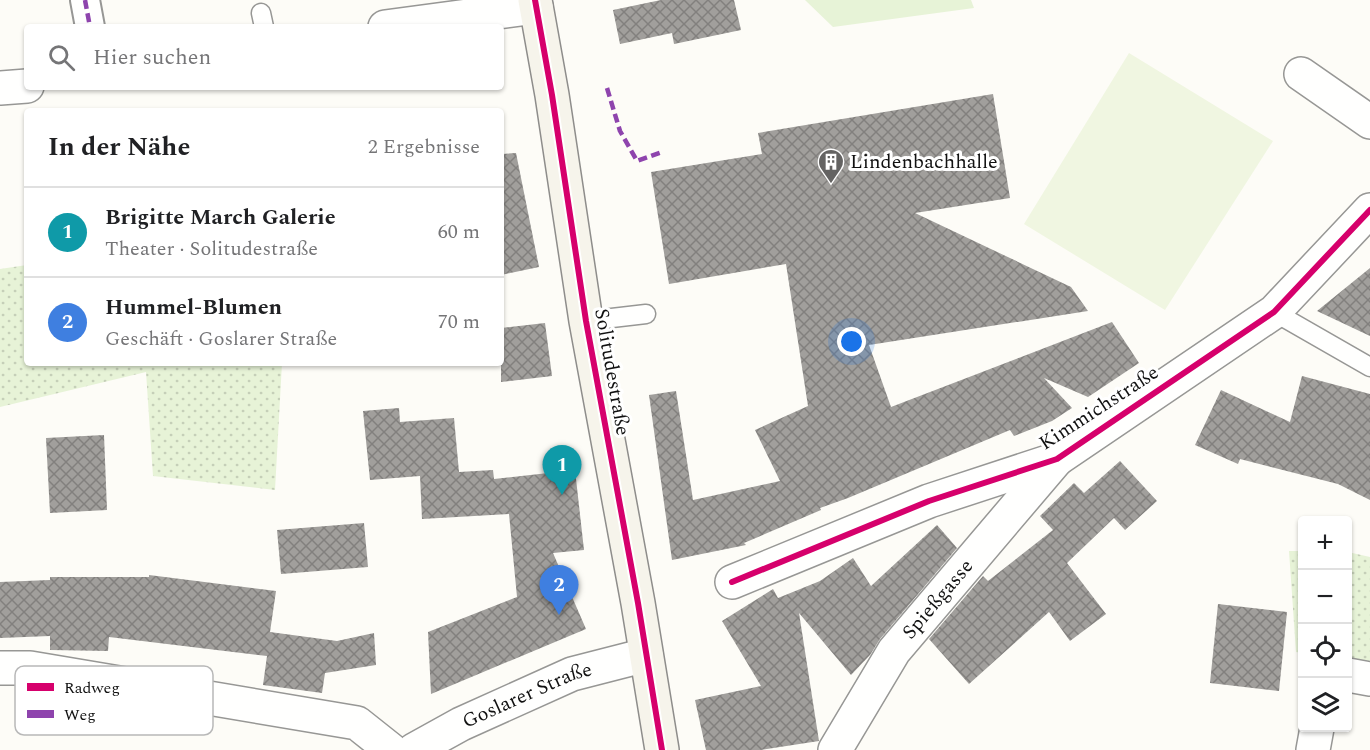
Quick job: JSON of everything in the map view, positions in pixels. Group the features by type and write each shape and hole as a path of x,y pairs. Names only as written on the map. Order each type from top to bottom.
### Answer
{"main road":[{"name":"Solitudestraße","path":"536,3 586,321 662,750"}],"street":[{"path":"85,0 89,24"},
{"path":"404,24 536,3"},
{"path":"1301,74 1370,122"},
{"path":"0,88 24,86"},
{"name":"Kimmichstraße","path":"732,582 929,501 1057,459 1274,312 1370,210"},
{"name":"Spießgasse","path":"835,750 894,651 1057,459"},
{"name":"Goslarer Straße","path":"414,750 461,724 572,674 646,655"},
{"path":"1352,676 1370,679"},
{"path":"213,699 357,723 391,750"},
{"path":"1312,750 1316,732"}],"lane":[{"path":"1274,312 1370,367"},
{"path":"586,321 646,314"}],"green space":[{"path":"805,0 971,0 974,8 833,27"},
{"path":"1129,53 1273,141 1165,310 1024,224"},
{"path":"24,265 24,366 282,366 275,490 153,476 146,372 0,407 0,269"},
{"path":"1289,551 1298,551 1298,652 1296,652"},
{"path":"1352,553 1370,557 1370,667 1352,663"}],"building":[{"path":"661,0 734,0 741,30 674,44 672,33 620,44 613,10"},
{"path":"993,94 1010,198 915,213 1071,287 1088,311 869,345 891,407 1112,322 1139,363 1088,397 1044,378 1072,408 1052,421 1014,436 1010,430 820,508 821,510 744,543 746,545 672,560 649,395 676,391 693,500 780,481 755,430 808,406 786,264 669,284 651,172 762,154 758,133"},
{"path":"516,153 539,267 504,274 504,154"},
{"path":"1370,268 1370,336 1317,311"},
{"path":"545,323 552,376 501,382 501,366 504,366 504,328"},
{"path":"1302,376 1370,394 1370,500 1338,484 1240,459 1238,464 1195,445 1221,390 1290,422"},
{"path":"399,408 400,422 454,418 459,472 493,470 494,479 575,470 584,550 553,553 586,629 431,694 428,632 517,597 509,514 422,519 420,476 370,480 363,411"},
{"path":"104,435 107,510 50,513 46,438"},
{"path":"1120,461 1157,501 1125,530 1114,518 1067,563 1106,614 1070,641 1049,612 969,684 929,639 983,576 988,581 1053,530 1040,516 1074,483 1084,493"},
{"path":"364,523 368,567 281,574 277,530"},
{"path":"937,525 957,548 851,675 799,613 819,741 761,750 706,750 695,700 761,686 722,621 773,589 778,598 820,581 853,558 871,586"},
{"path":"149,575 276,591 270,632 337,641 374,633 376,665 325,673 322,693 263,685 267,656 109,637 108,651 50,650 50,636 0,638 0,582 50,580 50,577 149,577"},
{"path":"1218,604 1287,612 1279,691 1210,683"}],"marked path":[{"path":"85,0 89,24"},
{"path":"607,88 620,131 637,161 662,152"}],"cycle path":[{"path":"535,0 552,95 586,321 638,603 662,750"},
{"path":"732,582 929,501 1057,459 1274,312 1370,210"}],"place":[{"name":"Lindenbachhalle","path":"831,185"},
{"name":"Brigitte March Galerie","path":"562,495"},
{"name":"Hummel-Blumen","path":"559,615"}]}
